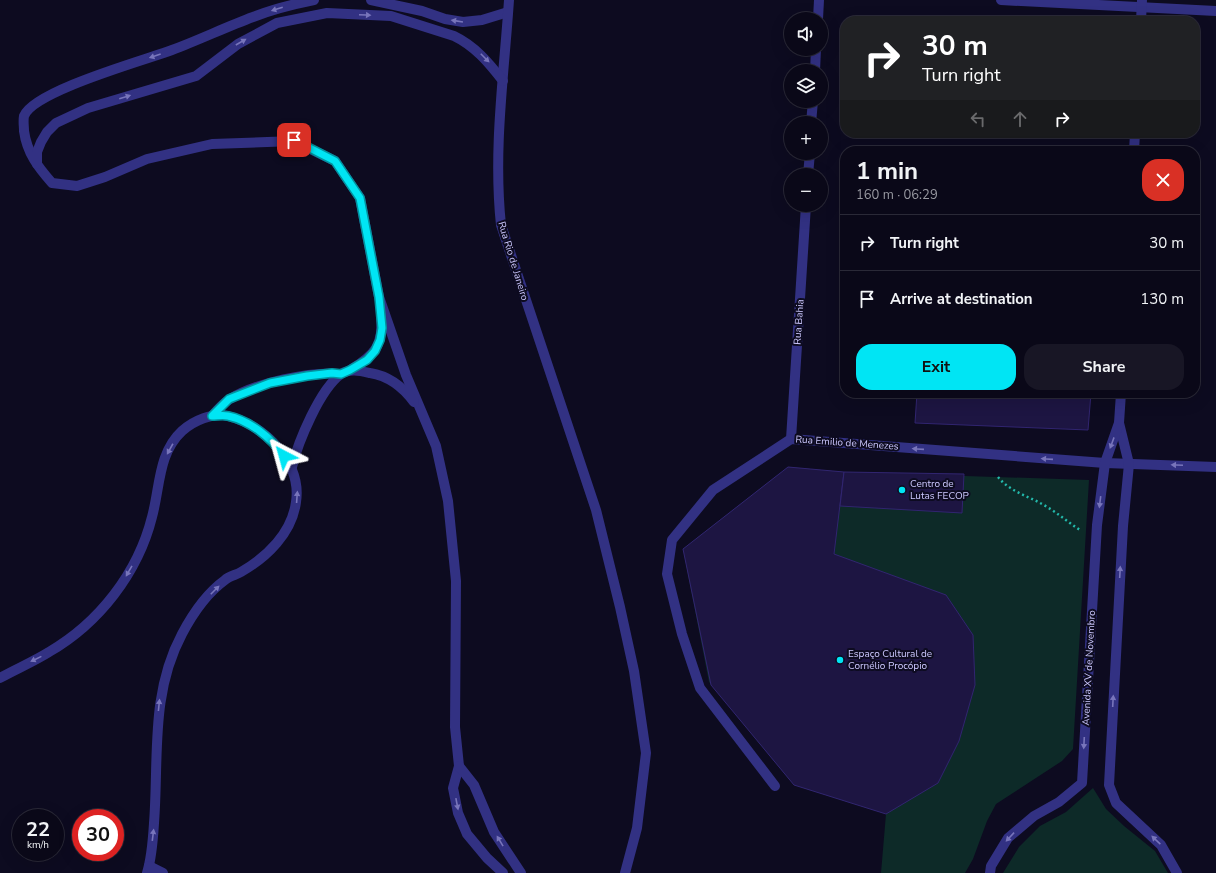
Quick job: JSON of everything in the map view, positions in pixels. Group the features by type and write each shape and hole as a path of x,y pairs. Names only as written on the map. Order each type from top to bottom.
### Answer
{"street":[{"path":"292,468 300,441 316,408 331,384 346,372 367,360 375,351 380,340 382,322 379,297 360,198 335,161 294,140 212,144 148,159 105,177 77,186 52,183 37,166 26,144 24,117 27,111 38,102 64,88 173,50 254,16 290,5 314,0"},
{"path":"371,0 422,11 445,19 463,22 482,20 508,12"},
{"name":"Rua Rio de Janeiro","path":"509,0 498,153 497,192 501,225 596,510 634,670 646,753 637,828 625,873"},
{"path":"818,12 819,0"},
{"path":"1001,0 1142,3 1216,11"},
{"path":"1141,16 1142,3"},
{"path":"37,166 37,152 47,132 56,123 88,108 196,76 238,44 277,23 327,13 391,16 454,36 462,40 485,58 503,81"},
{"name":"Rua Bahia","path":"791,439 806,212"},
{"path":"379,297 406,376 436,446 448,501 456,581 455,727 459,766 453,788 458,813 467,834 487,858 503,873"},
{"path":"212,416 229,399 264,385 313,374 346,372 379,374 390,379 411,397 423,415"},
{"name":"Avenida XV de Novembro","path":"990,873 991,866 1008,838 1034,816 1059,802 1082,783 1097,525 1105,463 1119,423 1121,398"},
{"path":"0,678 48,653 70,639 90,622 124,581 137,558 152,518 161,468 171,446 181,432 197,421 212,416 228,416 264,433 276,445 292,468 298,492 292,522 270,550 241,572 225,580 194,614 172,655 164,678 159,702 157,792 148,870 163,873"},
{"name":"Avenida XV de Novembro","path":"1119,423 1129,464 1123,526 1109,785 1116,803 1161,845 1177,873"},
{"name":"Rua Emilio de Menezes","path":"775,786 700,688 682,634 667,574 672,540 713,490 791,439 1105,463 1216,467"},
{"path":"459,766 474,785 494,832 521,873"}],"path":[{"path":"998,477 1004,485 1013,491 1030,497 1086,533"}],"green space":[{"path":"788,467 844,472 1089,480 1073,749 1062,761 996,804 987,821 973,859 965,873 881,873 886,814 794,785 709,682 683,549"},
{"path":"1093,788 1106,809 1155,851 1168,873 1003,873 1019,847 1040,826 1066,812"}],"building":[{"path":"917,398 1091,398 1088,430 915,423"},
{"name":"Espaço Cultural de Cornélio Procópio","path":"788,467 844,472 834,554 946,595 973,635 975,685 959,741 938,783 886,814 794,785 711,685 683,549"},
{"name":"Centro de Lutas FECOP","path":"844,472 964,474 962,513 840,506"}],"place":[{"name":"Centro de Lutas FECOP","path":"902,490"},
{"name":"Espaço Cultural de Cornélio Procópio","path":"840,660"}],"route":[{"path":"284,456 264,433 228,416 212,416 229,399 251,389 286,379 319,374 341,374 350,370 367,360 375,351 380,340 382,328 379,297 360,198 335,161 294,140"}]}
